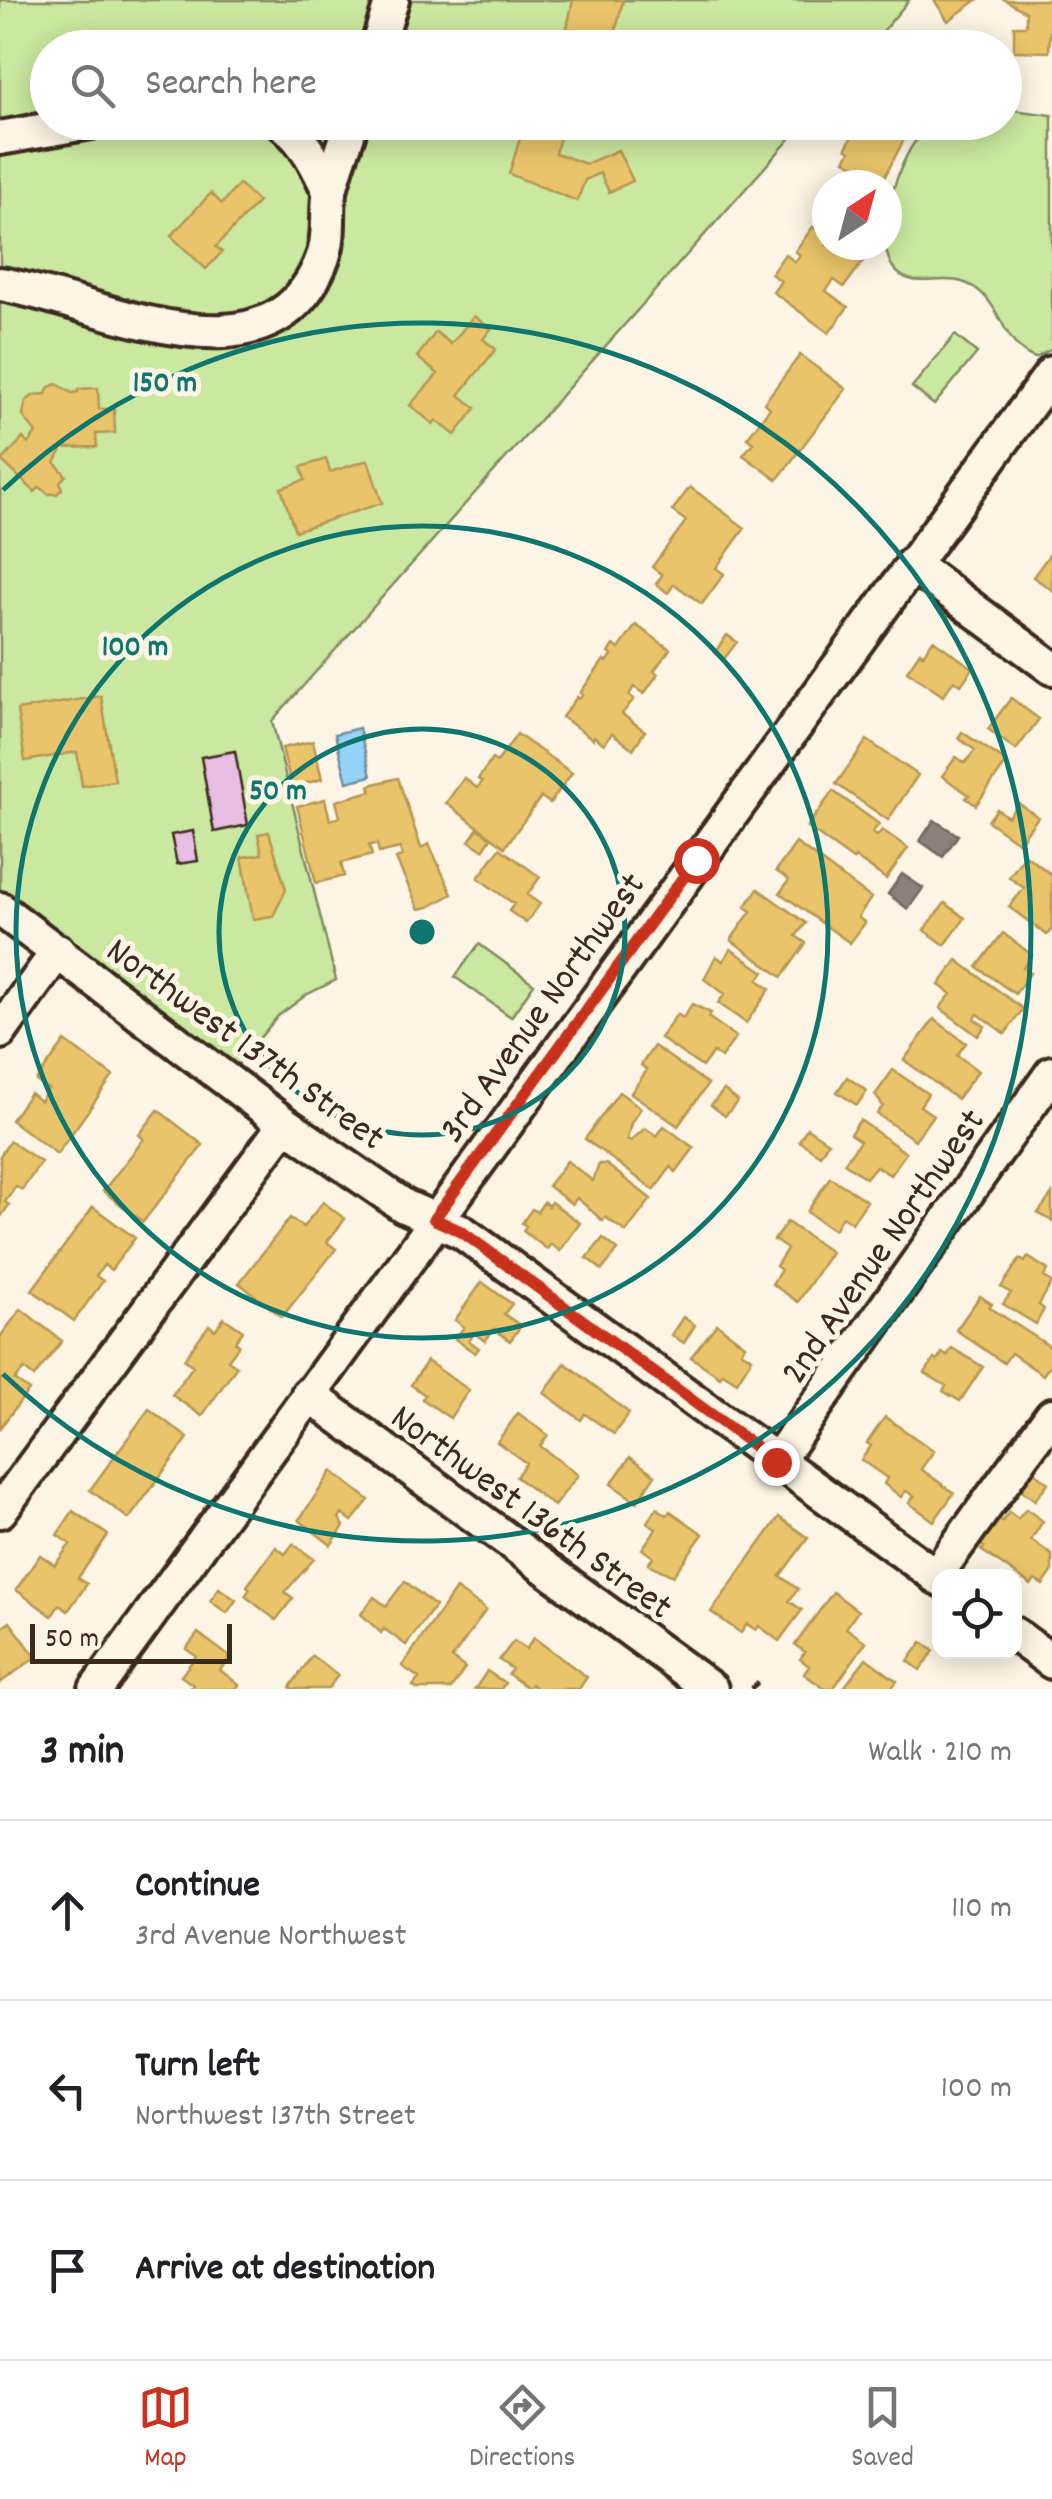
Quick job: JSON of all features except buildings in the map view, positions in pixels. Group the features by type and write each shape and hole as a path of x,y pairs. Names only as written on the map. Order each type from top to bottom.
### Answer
{"street":[{"path":"383,30 392,0"},
{"path":"0,138 30,133"},
{"path":"300,140 314,158 330,193"},
{"path":"0,284 155,324 204,333 243,331 272,318 294,302 310,282 323,256 330,193 346,140"},
{"name":"3rd Avenue Northwest","path":"96,1689 1052,373"},
{"path":"912,564 1052,668"},
{"name":"Northwest 137th Street","path":"0,908 286,1124 404,1206 462,1232 932,1574"},
{"path":"0,1032 58,952"},
{"name":"2nd Avenue Northwest","path":"776,1462 1052,1073"},
{"path":"0,1511 286,1124"},
{"name":"Northwest 136th Street","path":"308,1394 711,1689"},
{"path":"943,1569 1052,1415"},
{"path":"1022,1640 1052,1662"}],"path":[{"path":"752,1689 758,1683"}],"green space":[{"path":"0,0 909,0 884,30 30,30 30,140 789,140 272,721 336,980 306,995 278,1016 235,1068 0,895"},
{"path":"1022,111 1052,115 1052,349 1035,358 1025,353 986,298 968,284 912,280 892,267 890,260 902,260 900,170 916,140 1022,140"},
{"path":"955,335 977,353 934,405 912,387"},
{"path":"479,944 534,984 511,1017 455,977"}],"water":[{"path":"359,728 371,776 347,782 335,734"}],"route":[{"path":"696,860 434,1219 462,1232 776,1462"}]}
